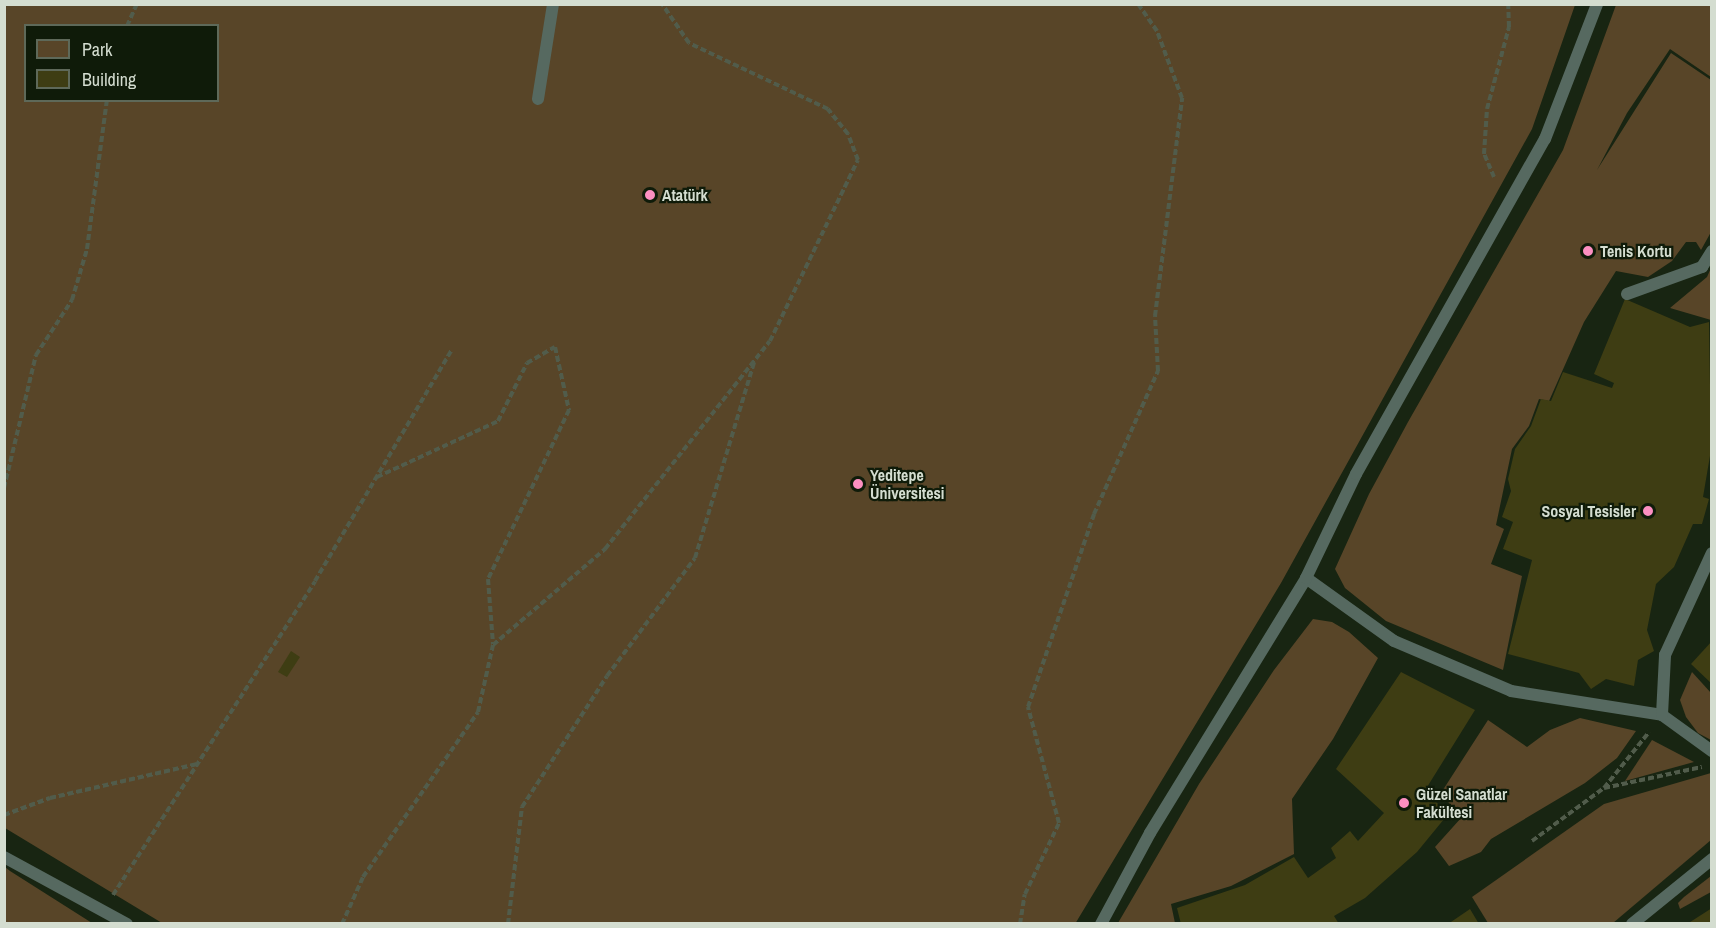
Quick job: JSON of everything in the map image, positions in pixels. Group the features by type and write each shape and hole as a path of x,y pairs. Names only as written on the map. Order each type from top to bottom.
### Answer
{"lane":[{"path":"538,99 553,4"},
{"path":"1101,924 1150,833 1306,578 1356,474 1545,139 1597,4"},
{"path":"1627,294 1701,267 1712,250"},
{"path":"1662,715 1665,655 1712,553"},
{"path":"1306,578 1394,641 1511,691 1662,715 1712,751"},
{"path":"4,857 127,924"},
{"path":"1632,924 1712,859"}],"path":[{"path":"128,24 137,4"},
{"path":"493,645 605,549 770,341 858,160 848,134 828,109 689,43 662,4"},
{"path":"1020,924 1025,894 1059,823 1028,707 1094,514 1158,371 1155,316 1182,98 1157,31 1138,4"},
{"path":"1494,177 1484,154 1487,109 1509,27 1508,4"},
{"path":"4,488 36,355 72,300 87,249 107,102"},
{"path":"342,924 363,877 478,712 493,645 488,579 569,410 555,347 527,363 498,421 375,478"},
{"path":"109,901 375,478 452,349"},
{"path":"508,924 522,807 607,676 695,558 755,358"},
{"path":"1532,841 1604,788 1662,715"},
{"path":"4,815 50,798 197,764"},
{"path":"1604,788 1712,765"}],"green space":[{"name":"Yeditepe Üniversitesi","path":"4,5 1575,5 1532,129 1281,583 1075,924 162,923 5,828"},
{"path":"1616,5 1711,5 1711,77 1670,49 1627,113 1597,170 1671,53 1711,80 1711,232 1701,250 1696,242 1686,242 1672,261 1648,277 1616,271 1584,322 1549,401 1539,399 1529,426 1512,449 1496,525 1504,529 1491,564 1522,576 1503,670 1386,621 1345,588 1335,569 1369,494 1408,422 1563,150"},
{"path":"1711,268 1711,320 1670,308 1707,277"},
{"path":"1313,619 1332,622 1349,632 1378,658 1333,739 1292,799 1294,854 1231,886 1171,904 1175,923 1118,923 1199,784 1274,670"},
{"path":"1692,672 1711,693 1711,740 1698,733 1686,717 1680,700"},
{"path":"1580,718 1636,731 1617,758 1585,783 1491,839 1481,852 1449,866 1435,847 1461,818 1441,793 1488,720 1527,747 1550,730"},
{"path":"1652,740 1694,762 1625,781"},
{"path":"1711,773 1711,840 1613,923 1488,923 1472,897 1604,804"},
{"path":"5,867 10,871 92,923 5,923"},
{"path":"1711,876 1711,892 1680,909 1678,903"}],"building":[{"path":"1625,299 1690,327 1709,322 1711,450 1703,497 1709,499 1702,524 1693,524 1674,567 1656,584 1647,630 1654,651 1638,660 1634,686 1606,679 1591,689 1579,673 1508,654 1532,560 1503,549 1513,522 1502,517 1511,491 1508,479 1515,449 1531,426 1541,399 1551,401 1563,372 1612,388 1614,383 1594,374"},
{"path":"1712,641 1712,684 1691,664"},
{"path":"291,651 300,657 287,677 278,672"},
{"name":"Güzel Sanatlar Fakültesi","path":"1401,672 1475,710 1424,792 1449,813 1417,852 1365,898 1334,916 1339,924 1181,924 1177,908 1245,885 1294,857 1308,878 1336,858 1331,848 1350,831 1358,841 1384,813 1336,769"},
{"path":"1712,908 1712,924 1687,924"},
{"path":"1470,909 1479,924 1448,924"}],"place":[{"name":"Atatürk","path":"650,195"},
{"name":"Tenis Kortu","path":"1588,251"},
{"name":"Yeditepe Üniversitesi","path":"858,484"},
{"name":"Sosyal Tesisler","path":"1648,511"},
{"name":"Güzel Sanatlar Fakültesi","path":"1404,803"}]}
